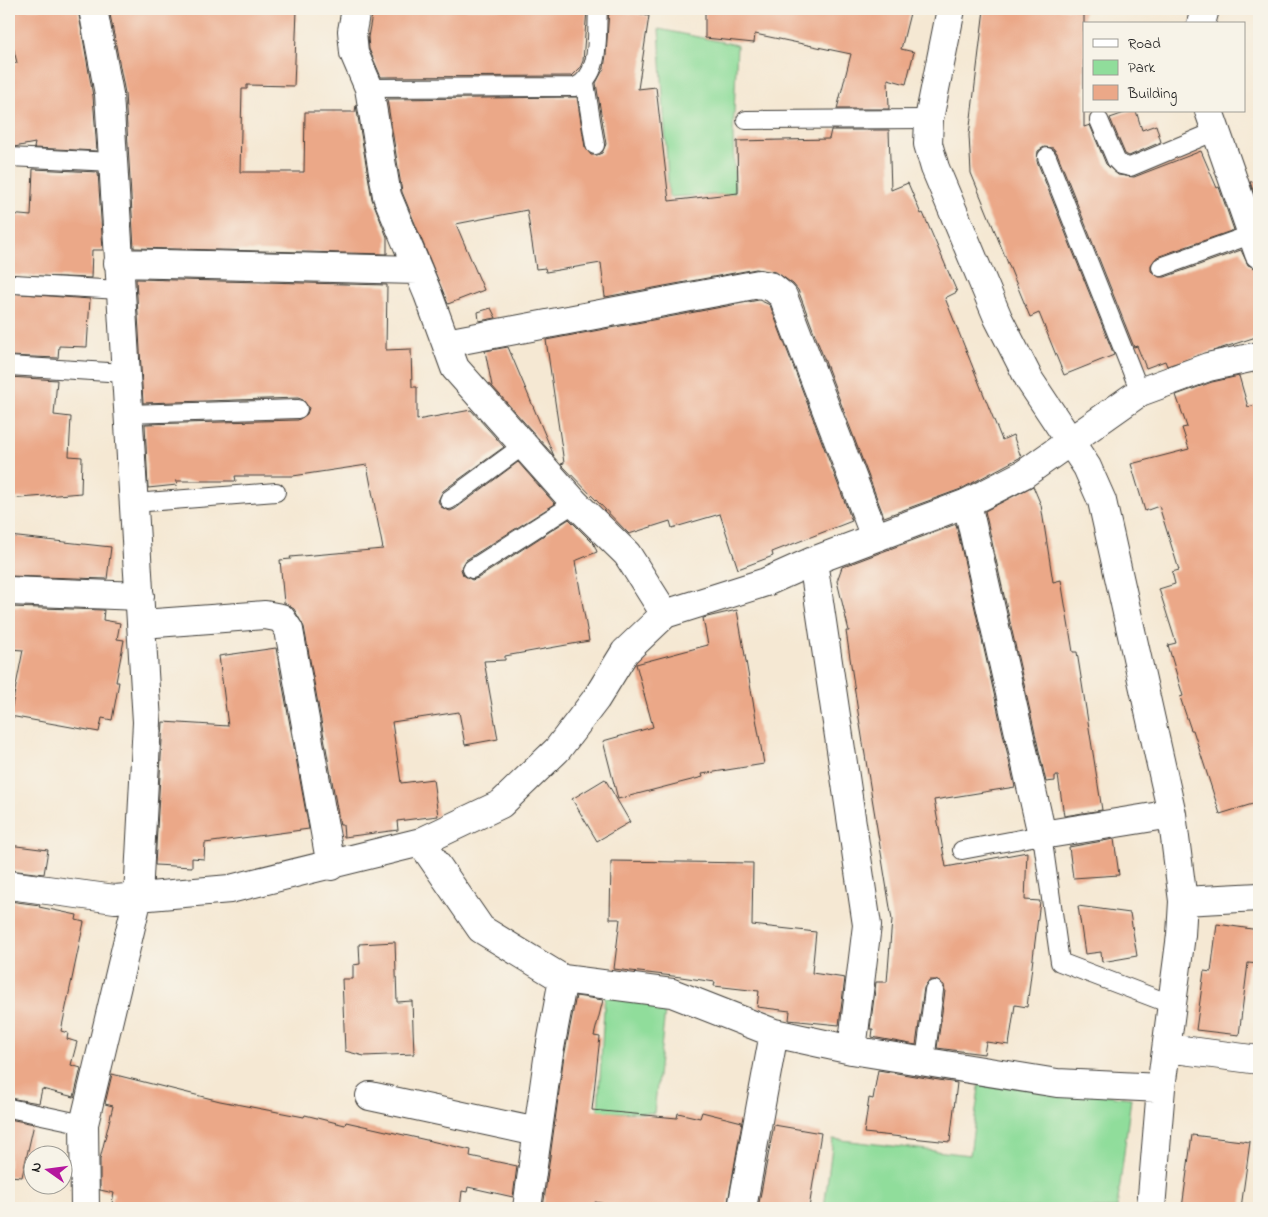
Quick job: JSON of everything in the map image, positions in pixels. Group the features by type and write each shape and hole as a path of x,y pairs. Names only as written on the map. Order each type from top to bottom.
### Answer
{"street":[{"path":"85,1208 84,1124 138,898 147,722 109,94 93,9"},
{"path":"356,9 352,31 354,52 369,88 387,196 418,270 454,368 575,503 627,554 665,614"},
{"path":"951,9 929,119 928,144 935,168 994,309 1030,381 1087,467 1102,501 1172,814 1183,900 1161,1088 1151,1208"},
{"path":"1202,22 1205,9"},
{"path":"1213,121 1256,244"},
{"path":"118,263 418,270"},
{"path":"446,343 759,284 772,287 783,296 875,537"},
{"path":"9,885 115,899 230,889 331,866 421,842 501,804 557,750 596,699 626,652 665,614 766,582 813,561 967,503 1024,474 1140,392 1208,367 1259,356"},
{"path":"967,503 1042,835 1172,814"},
{"path":"813,561 867,925 852,1050"},
{"path":"9,591 140,596"},
{"path":"142,624 265,615 281,618 289,630 331,866"},
{"path":"421,842 481,929 564,979 672,993 774,1033 852,1050 1057,1083 1161,1088"},
{"path":"1183,900 1259,897"},
{"path":"527,1208 537,1132 564,979"},
{"path":"742,1208 774,1033"},
{"path":"1167,1048 1259,1060"},
{"path":"370,1096 537,1132"}],"lane":[{"path":"595,145 585,83 593,68 598,9"},
{"path":"369,88 575,87 585,83"},
{"path":"746,120 929,119"},
{"path":"1099,120 1116,160 1121,165 1130,167 1213,121"},
{"path":"9,157 114,162"},
{"path":"1047,157 1140,392"},
{"path":"1161,267 1256,244"},
{"path":"14,284 120,290"},
{"path":"9,366 125,373"},
{"path":"127,414 298,409"},
{"path":"449,500 524,445"},
{"path":"134,503 276,492"},
{"path":"472,569 575,503"},
{"path":"962,850 1042,835 1060,962 1172,1005"},
{"path":"925,1061 934,990"},
{"path":"9,1108 84,1124"}],"green space":[{"path":"659,29 737,45 733,136 735,194 669,197"},
{"path":"605,992 666,1002 654,1113 598,1112"},
{"path":"980,1080 1131,1098 1117,1208 824,1208 833,1139 970,1155"}],"building":[{"path":"9,9 78,9 93,96 97,151 34,148 35,143 14,147 9,119 9,64 17,63 9,30"},
{"path":"109,9 297,10 294,86 247,85 247,89 242,89 240,172 304,172 305,112 355,112 356,105 372,199 387,237 387,254 134,248 125,93"},
{"path":"373,9 587,9 583,61 580,68 572,76 381,77 369,49 368,37"},
{"path":"705,9 911,9 901,49 914,52 906,84 888,79 889,109 837,109 851,54 755,34 754,43 705,38"},
{"path":"984,9 1084,9 1084,127 1090,125 1106,164 1118,175 1134,177 1201,151 1217,188 1219,187 1234,230 1157,257 1151,265 1151,271 1159,277 1165,277 1241,250 1248,265 1259,269 1259,336 1167,366 1165,361 1146,368 1137,346 1134,347 1057,153 1053,148 1044,147 1038,151 1037,161 1114,355 1064,375 1039,313 1030,317 971,173 969,135"},
{"path":"609,10 649,16 638,89 656,87 669,201 738,193 737,141 829,139 831,130 889,130 891,190 908,183 921,214 923,213 957,292 945,298 1002,440 1013,435 1021,457 961,489 884,517 798,290 776,272 756,269 605,297 601,263 546,272 545,268 536,269 527,210 456,224 484,290 448,304 402,192 387,99 577,97 585,147 591,155 602,153 606,144 596,83 604,68"},
{"path":"1127,112 1136,112 1142,130 1156,125 1161,142 1129,156 1125,154 1110,118"},
{"path":"33,169 98,172 103,250 92,250 91,278 9,275 9,214 31,216"},
{"path":"1259,181 1259,207 1250,182"},
{"path":"136,279 387,285 386,350 411,349 412,387 417,387 417,420 471,410 504,447 443,491 438,501 441,507 450,511 455,509 518,462 555,504 466,560 461,569 463,575 472,580 478,578 569,519 594,544 597,552 575,561 589,641 505,656 505,660 484,661 498,739 465,745 459,712 392,722 401,783 433,779 438,816 397,821 398,830 344,837 343,825 340,825 304,627 294,609 284,603 280,560 291,559 290,557 383,549 367,465 293,476 235,476 236,481 176,481 177,485 148,488 145,424 298,420 307,414 309,408 303,400 298,398 143,403"},
{"path":"9,293 90,299 87,347 59,346 58,358 9,356"},
{"path":"759,300 770,305 852,521 772,552 773,556 738,569 720,514 672,528 670,521 629,534 561,464 564,463 546,340"},
{"path":"491,308 496,318 479,321 478,312"},
{"path":"508,347 554,456 492,386 485,351"},
{"path":"1239,376 1248,407 1259,404 1259,802 1220,814 1193,730 1191,730 1180,697 1183,696 1168,645 1176,643 1159,589 1175,584 1172,572 1179,570 1159,506 1145,511 1131,464 1189,449 1182,428 1187,427 1176,395 1212,382"},
{"path":"9,377 57,380 54,415 71,417 69,456 82,457 81,493 9,499"},
{"path":"1033,486 1041,505 1053,582 1061,580 1073,652 1077,652 1102,810 1064,816 1058,776 1055,776 1055,781 1046,782 985,511"},
{"path":"956,524 1015,787 934,800 946,867 1027,852 1025,900 1040,901 1027,1007 1015,1005 1009,1045 986,1042 984,1054 937,1048 945,991 944,985 936,980 929,980 924,988 916,1045 872,1037 873,1029 870,1029 876,982 887,982 892,920 858,712 846,631 849,631 837,581 842,567"},
{"path":"9,536 111,547 107,579 9,576"},
{"path":"9,607 104,610 103,620 120,623 117,639 124,640 116,682 119,682 112,720 102,718 99,732 10,716 23,650 9,649"},
{"path":"737,610 764,764 702,774 703,777 618,799 603,741 653,727 636,664 708,645 703,618"},
{"path":"276,648 309,829 205,843 204,859 192,858 192,867 155,865 163,722 228,726 219,656"},
{"path":"605,779 630,822 597,841 572,799"},
{"path":"1114,839 1119,875 1073,878 1069,847"},
{"path":"9,845 48,850 44,874 9,870"},
{"path":"611,861 753,863 752,925 816,932 812,973 845,978 839,1025 789,1020 790,1011 757,1007 759,991 714,986 715,982 614,969 620,919 610,919"},
{"path":"9,901 40,905 39,907 77,915 76,920 84,922 61,1031 68,1033 67,1039 77,1042 71,1065 81,1068 74,1097 42,1089 39,1103 9,1098"},
{"path":"1078,906 1130,913 1137,956 1102,962 1101,952 1085,954"},
{"path":"1217,924 1259,930 1259,964 1248,963 1239,1035 1196,1030 1204,971 1211,972"},
{"path":"395,942 397,1002 412,1001 414,1054 364,1056 345,1051 342,979 353,979 353,965 360,964 359,944"},
{"path":"576,996 603,1000 594,1036 600,1037 592,1110 677,1118 678,1113 700,1118 702,1112 742,1122 727,1208 627,1208 595,1202 594,1208 543,1208 563,1062"},
{"path":"878,1070 957,1083 950,1142 864,1133 869,1098 873,1099"},
{"path":"112,1074 220,1101 304,1117 305,1115 345,1125 346,1122 471,1150 470,1156 517,1166 513,1197 468,1187 467,1192 462,1191 460,1208 111,1208 114,1193 100,1190 100,1159 113,1106 105,1104"},
{"path":"9,1119 34,1124 29,1144 22,1144 22,1177 9,1176"},
{"path":"774,1125 821,1133 809,1208 758,1208"},
{"path":"1192,1135 1250,1142 1241,1208 1182,1208"}]}
